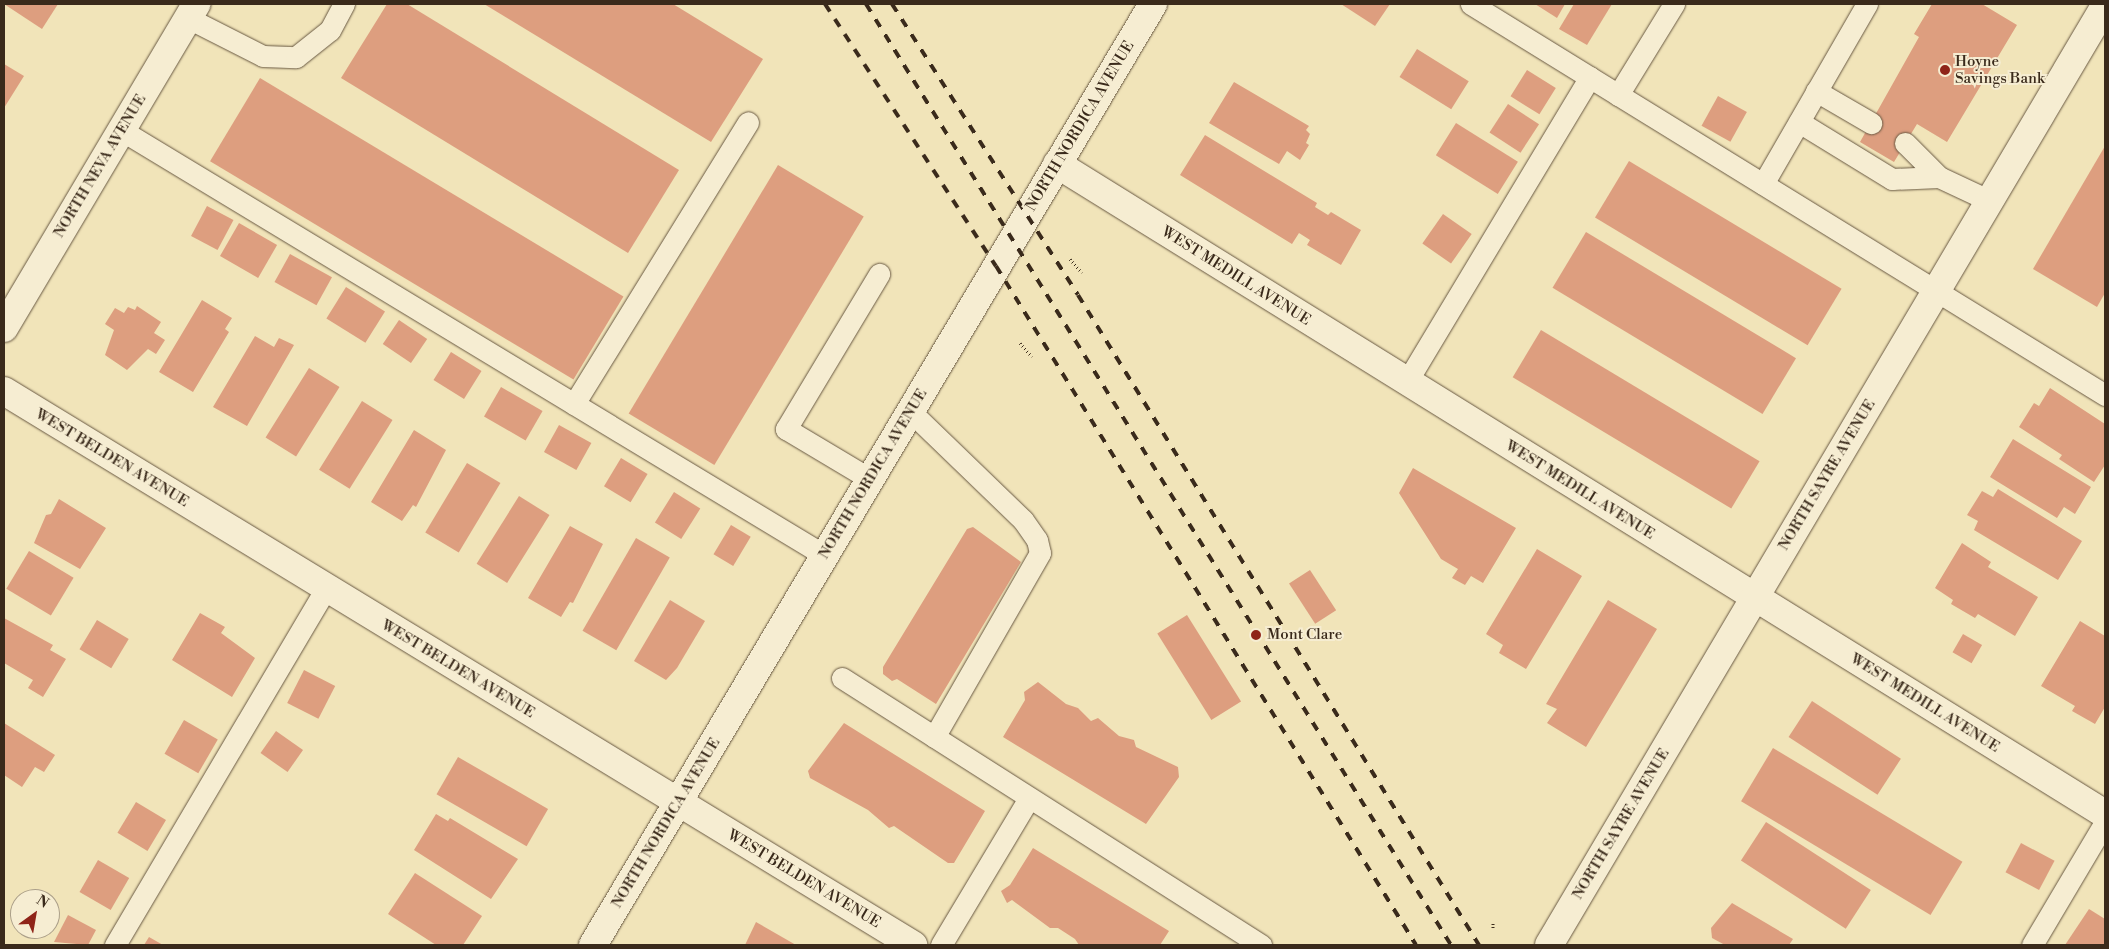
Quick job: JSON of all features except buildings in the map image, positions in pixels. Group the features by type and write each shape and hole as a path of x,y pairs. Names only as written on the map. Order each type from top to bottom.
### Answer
{"street":[{"name":"NORTH NORDICA AVENUE","path":"593,945 1152,4"},
{"name":"NORTH SAYRE AVENUE","path":"1549,945 2105,6"},
{"name":"NORTH NEVA AVENUE","path":"4,328 192,11"},
{"name":"WEST MEDILL AVENUE","path":"1057,164 1406,383 2105,814"},
{"name":"WEST BELDEN AVENUE","path":"4,392 913,945"}],"lane":[{"path":"192,11 263,56 296,57 330,30 344,4"},
{"path":"1472,4 2105,395"},
{"path":"1618,95 1674,4"},
{"path":"1763,184 1867,4"},
{"path":"1406,383 1590,77"},
{"path":"1816,91 1871,123"},
{"path":"574,404 748,122"},
{"path":"1799,122 1892,179 1939,177"},
{"path":"121,130 824,556"},
{"path":"1905,143 1939,177 1990,201"},
{"path":"870,479 786,429 879,274"},
{"path":"910,411 1023,520 1037,540 1040,554 934,737"},
{"path":"115,945 326,588"},
{"path":"842,678 1261,945"},
{"path":"941,945 1029,798"},
{"path":"2032,945 2105,822"}],"path":[{"path":"1070,258 1082,273"},
{"path":"1020,343 1032,357"},
{"path":"1493,923 1493,930"}],"railway":[{"path":"825,4 996,266 1416,945"},
{"path":"866,4 1451,945"},
{"path":"892,4 1078,295 1479,945"}],"place":[{"name":"Hoyne Savings Bank","path":"1945,70"},
{"name":"Mont Clare","path":"1256,635"}]}
